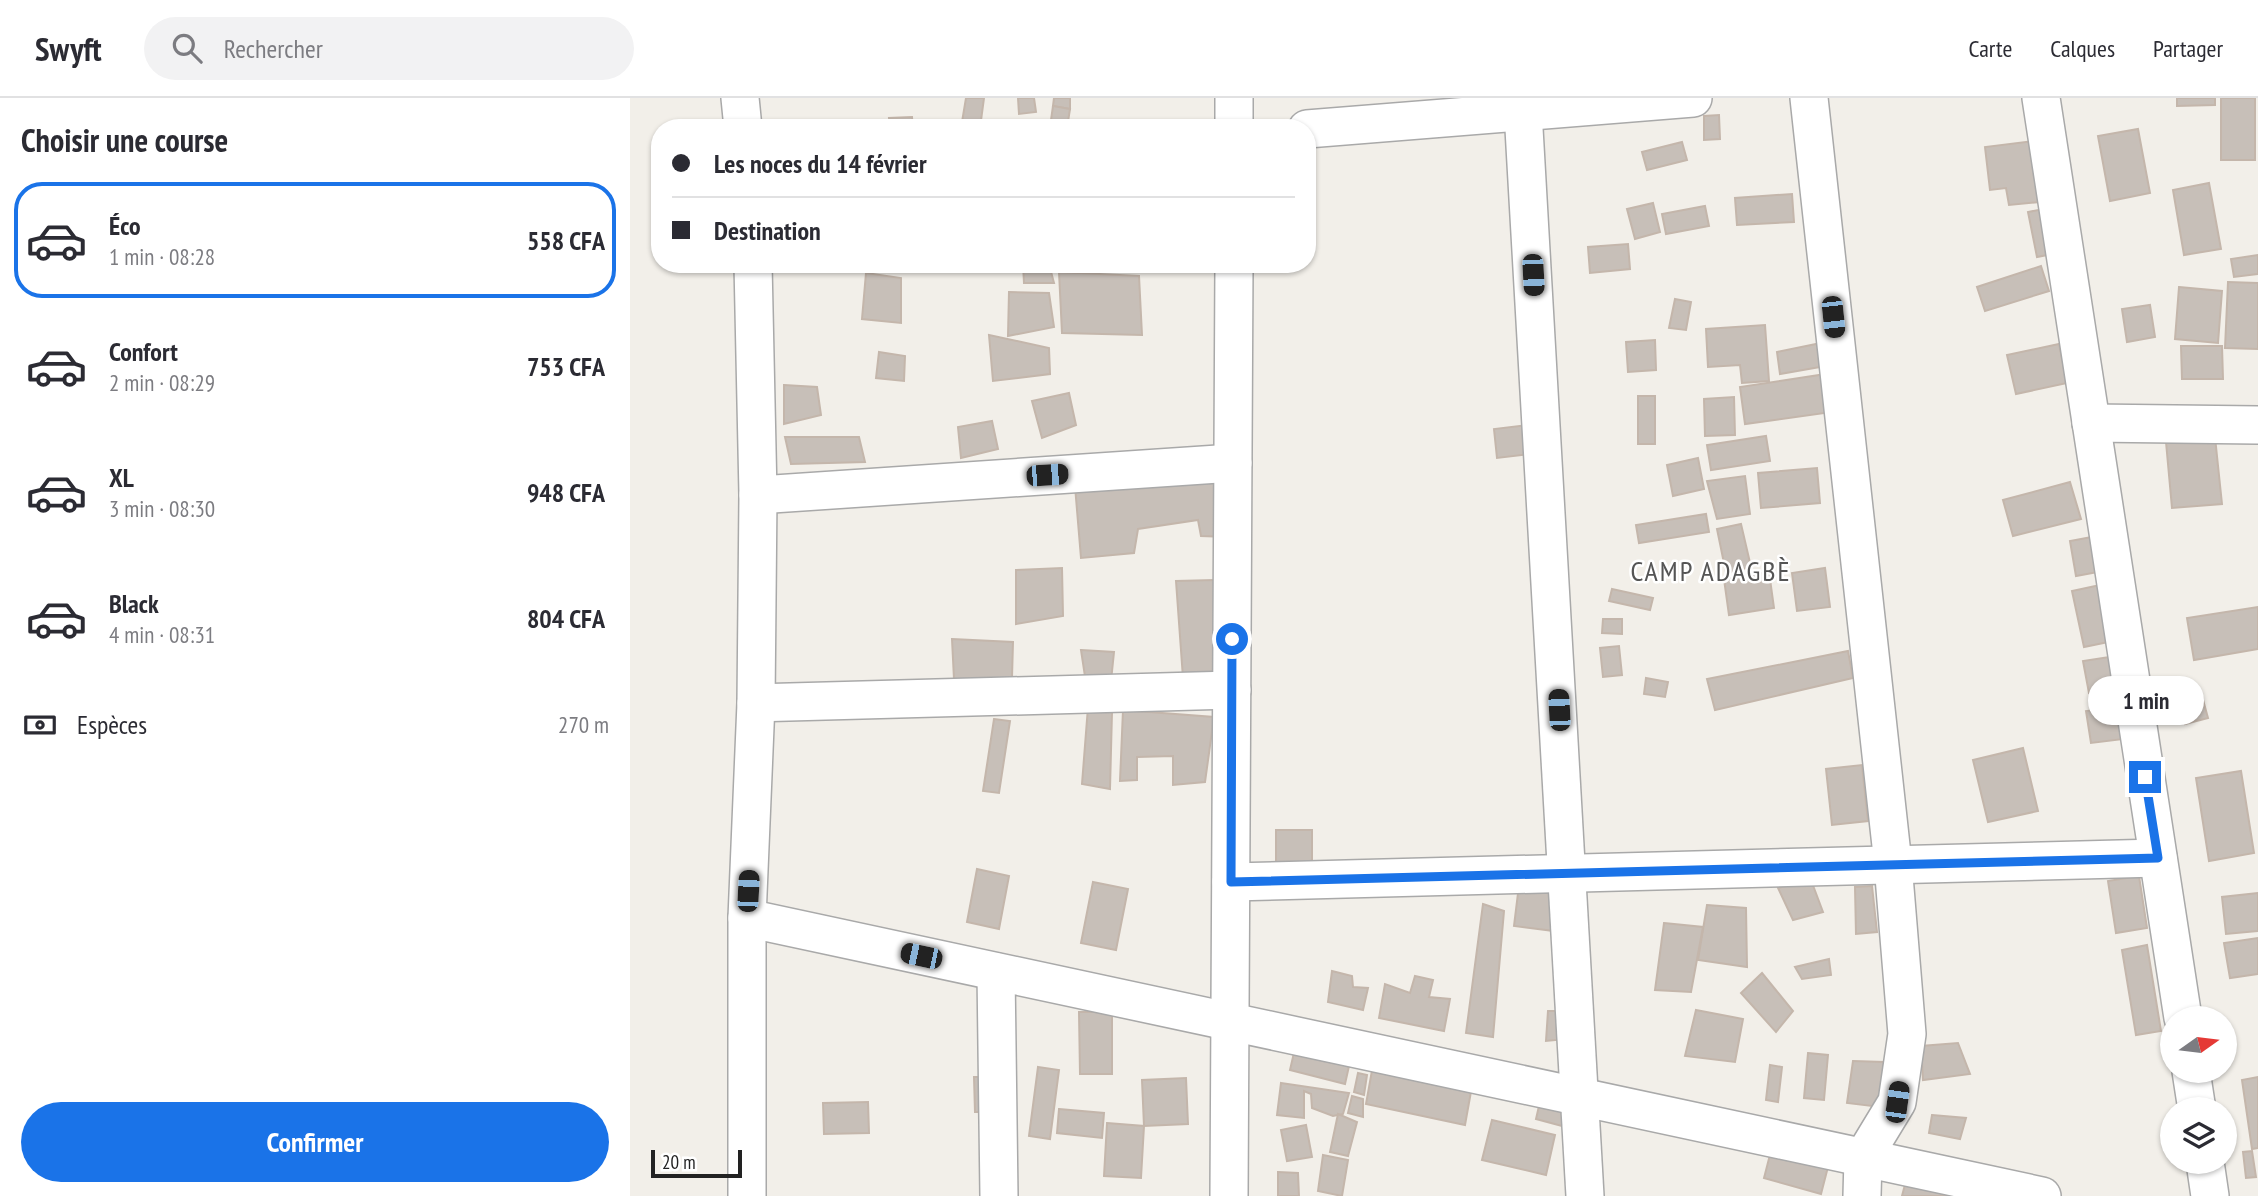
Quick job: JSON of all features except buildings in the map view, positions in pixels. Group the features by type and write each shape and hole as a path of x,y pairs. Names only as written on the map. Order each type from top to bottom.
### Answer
{"street":[{"path":"740,98 742,119"},
{"path":"1234,98 1234,119"},
{"path":"1316,128 1693,98"},
{"path":"1810,98 1893,863 1907,1034 1897,1102 1863,1158 1862,1196"},
{"path":"2041,98 2181,1006"},
{"path":"1523,111 1585,1196"},
{"path":"747,1196 747,918 756,703 758,495 753,273"},
{"path":"1229,1196 1234,273"},
{"path":"2091,423 2258,425"},
{"path":"758,495 1233,463"},
{"path":"756,703 1232,690"},
{"path":"1231,882 2158,858"},
{"path":"747,918 2042,1196"},
{"path":"996,972 999,1196"},
{"path":"2207,1174 2210,1196"}],"district":[{"name":"CAMP ADAGBÈ","path":"1711,570"}],"route":[{"path":"1232,639 1231,882 2158,858 2145,777"}]}
